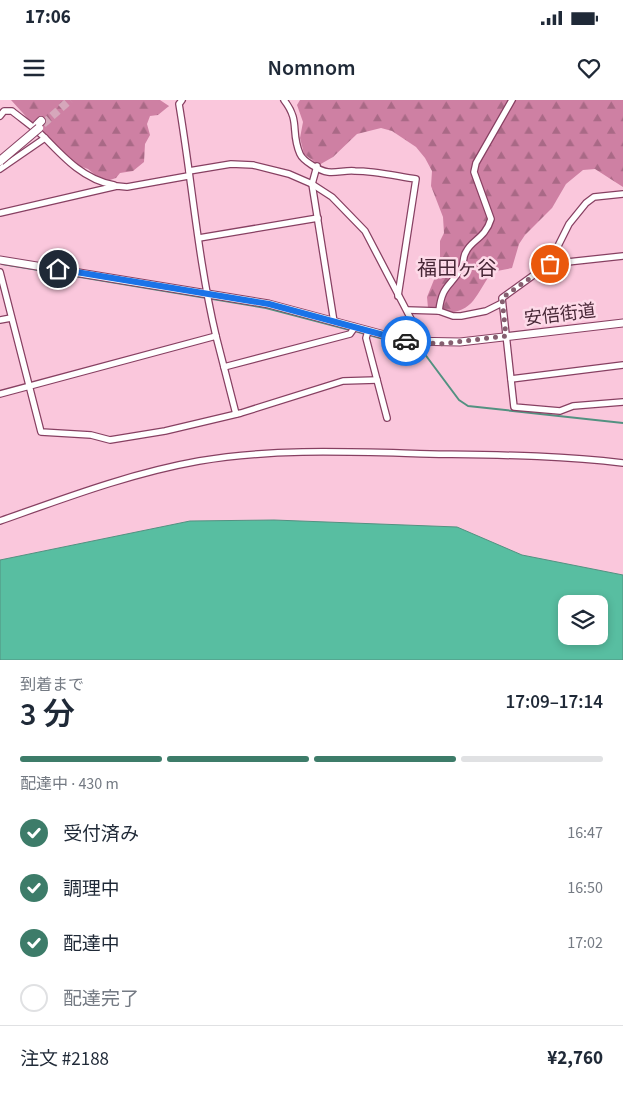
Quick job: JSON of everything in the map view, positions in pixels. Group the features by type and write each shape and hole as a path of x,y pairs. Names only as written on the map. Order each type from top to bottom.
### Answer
{"highway":[{"path":"0,157 40,124 0,161"}],"main road":[{"name":"安倍街道","path":"0,260 269,304 407,341 460,342 623,323"}],"street":[{"path":"182,100 179,104 188,174 208,302 236,414"},
{"path":"284,100 293,112 296,122 294,141 301,157 326,172 355,171 416,179 398,296"},
{"path":"438,311 441,294 462,266 466,251 482,237 492,219 474,172 476,163 512,100"},
{"path":"0,116 4,111 12,111 76,168 86,172 99,182 117,186 127,188 231,164 253,165 289,174 312,184 342,206 365,231 423,342"},
{"path":"0,169 44,138"},
{"path":"317,166 312,184 334,322"},
{"path":"0,212 117,186"},
{"path":"550,264 569,224 586,203 594,197 623,194"},
{"path":"199,238 318,218"},
{"path":"623,256 550,264 502,298 514,407 560,411 573,406 623,402"},
{"path":"0,272 41,432 91,435 110,440 165,431 236,414 343,381 377,380"},
{"path":"407,310 438,311 453,316 461,316 486,311 502,303"},
{"path":"0,320 11,318"},
{"path":"224,367 350,334 355,327"},
{"path":"368,331 366,338 387,418"},
{"path":"0,394 29,384 216,336"},
{"path":"511,379 623,365"},
{"path":"0,521 131,476 199,461 252,454 316,451 494,455 594,460 623,464"}],"green space":[{"path":"11,100 160,100 169,106 158,115 150,116 147,124 150,135 145,144 144,162 133,171 120,173 116,178 104,182 88,169 77,165 40,132"},
{"path":"300,100 623,100 623,187 595,169 583,170 566,184 552,208 525,235 519,244 512,268 492,272 476,297 465,308 448,313 435,314 428,308 427,297 440,265 440,241 444,233 443,217 431,186 432,171 425,158 416,147 392,131 381,128 357,134 333,157 319,165 304,154 300,138 303,122 297,105"}],"shaded area":[{"path":"274,520 457,527 522,555 623,575 623,660 0,660 0,560 190,521"}],"waterway":[{"path":"2,264 266,308 350,330"},
{"path":"355,331 365,334"},
{"path":"369,335 421,349 459,400 468,406 623,423"}],"tunnel":[{"path":"43,124 70,100"}],"way so far":[{"path":"406,341 440,344 506,336 502,298 550,264"}],"district":[{"name":"福田ヶ谷","path":"457,269"}],"route":[{"path":"58,269 269,304 406,341"}]}
